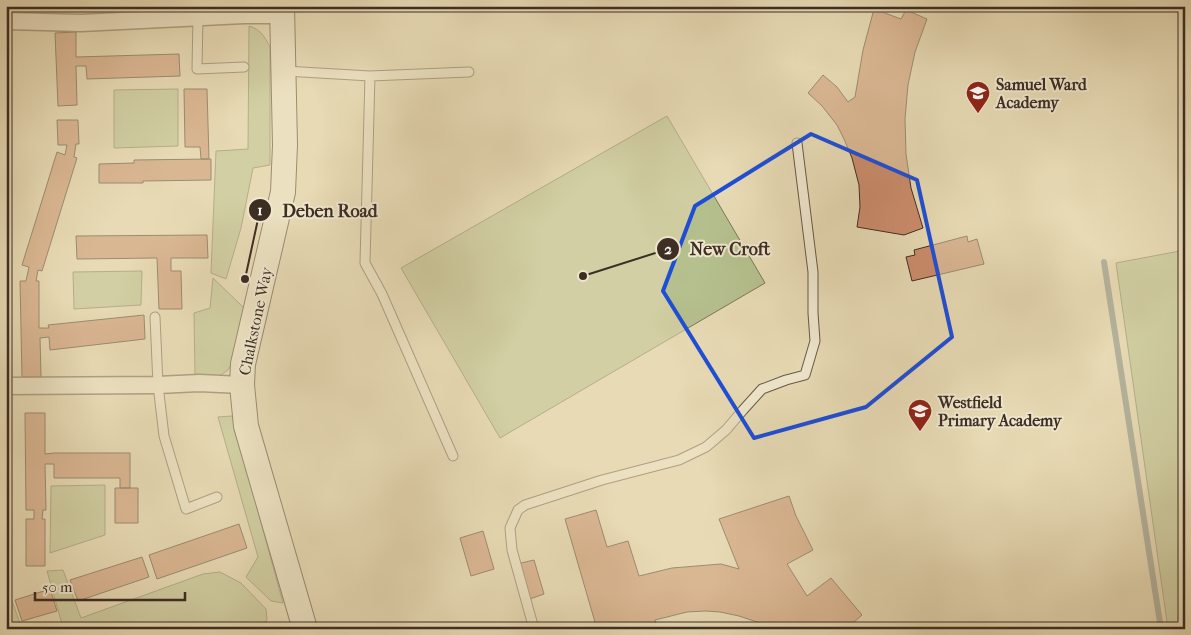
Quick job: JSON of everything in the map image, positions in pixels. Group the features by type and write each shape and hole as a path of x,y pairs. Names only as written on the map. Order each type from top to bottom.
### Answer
{"street":[{"path":"6,21 81,23 204,13 244,14 282,10"},
{"name":"Chalkstone Way","path":"282,10 285,145 283,192 244,364 242,385 246,426 304,625"},
{"path":"6,386 199,383 242,385"}],"lane":[{"path":"204,13 197,69 244,67"},
{"path":"284,71 370,76 469,72"},
{"path":"370,76 365,263 382,294 453,456"},
{"path":"534,629 512,550 510,528 518,510 525,505 576,488 679,460 706,447 726,430 762,389 805,375 815,341 813,272 796,143"},
{"path":"155,317 158,385 164,436 186,509 216,497"}],"highlighted area":[{"path":"811,134 917,180 952,337 866,407 754,438 663,291 695,206"}],"green space":[{"path":"249,26 262,34 270,47 270,165 253,168 241,228 226,279 211,273 216,151 248,149"},
{"path":"178,89 178,146 114,148 114,90"},
{"path":"667,116 765,283 500,438 401,268"},
{"path":"1185,250 1185,629 1168,629 1116,263"},
{"path":"142,271 141,305 74,309 73,272"},
{"path":"213,278 244,308 235,357 228,370 215,379 195,375 194,313 210,308"},
{"path":"232,416 283,603 271,601 246,577 258,557 218,417"},
{"path":"105,485 105,535 50,553 51,486"},
{"path":"63,570 81,618 203,574 220,572 241,583 266,609 267,619 263,629 51,629 62,624 47,571"},
{"path":"11,598 22,629 6,629 6,599"}],"building":[{"path":"874,9 901,19 906,10 927,19 915,52 908,85 905,119 906,154 911,188 923,228 904,235 857,227 860,207 859,185 852,158 837,125 822,106 808,93 823,75 837,87 848,102 855,97 863,50"},
{"path":"76,32 76,57 179,54 180,76 87,79 86,66 76,66 77,105 58,106 55,33"},
{"path":"184,89 207,89 209,159 201,159 200,147 185,147"},
{"path":"57,120 78,120 79,144 76,144 74,157 77,158 42,271 38,270 36,281 39,281 39,328 49,328 48,325 144,315 145,339 50,350 49,337 40,338 41,377 22,377 20,281 26,281 29,267 22,265 57,152 65,155 67,145 58,145"},
{"path":"211,159 211,180 99,183 99,164 134,163 134,160"},
{"path":"207,235 208,258 171,258 171,271 181,271 182,309 159,309 157,258 77,259 76,236"},
{"path":"967,236 968,242 977,239 984,264 912,281 906,257 915,255 914,250"},
{"path":"25,413 45,413 45,454 130,453 130,488 120,488 120,478 54,478 54,464 45,464 46,510 43,510 42,519 45,519 45,566 26,566 26,519 34,519 34,510 26,510"},
{"path":"115,488 138,488 138,523 115,523"},
{"path":"789,496 796,516 813,550 787,564 807,596 831,578 862,615 846,629 768,629 757,622 739,616 706,611 687,612 655,620 657,629 597,629 565,519 596,510 607,547 628,541 639,576 672,568 721,564 739,569 719,519"},
{"path":"239,524 247,548 157,579 149,555"},
{"path":"483,531 494,569 471,576 460,538"},
{"path":"142,557 149,577 78,601 70,580"},
{"path":"534,560 544,594 527,600 517,564"},
{"path":"50,589 57,611 22,621 15,600"}],"waterway":[{"path":"1104,262 1161,629"}],"place":[{"name":"Samuel Ward Academy","path":"978,114"},
{"name":"New Croft","path":"583,276"},
{"name":"Deben Road","path":"245,279"},
{"name":"Westfield Primary Academy","path":"920,432"}]}
